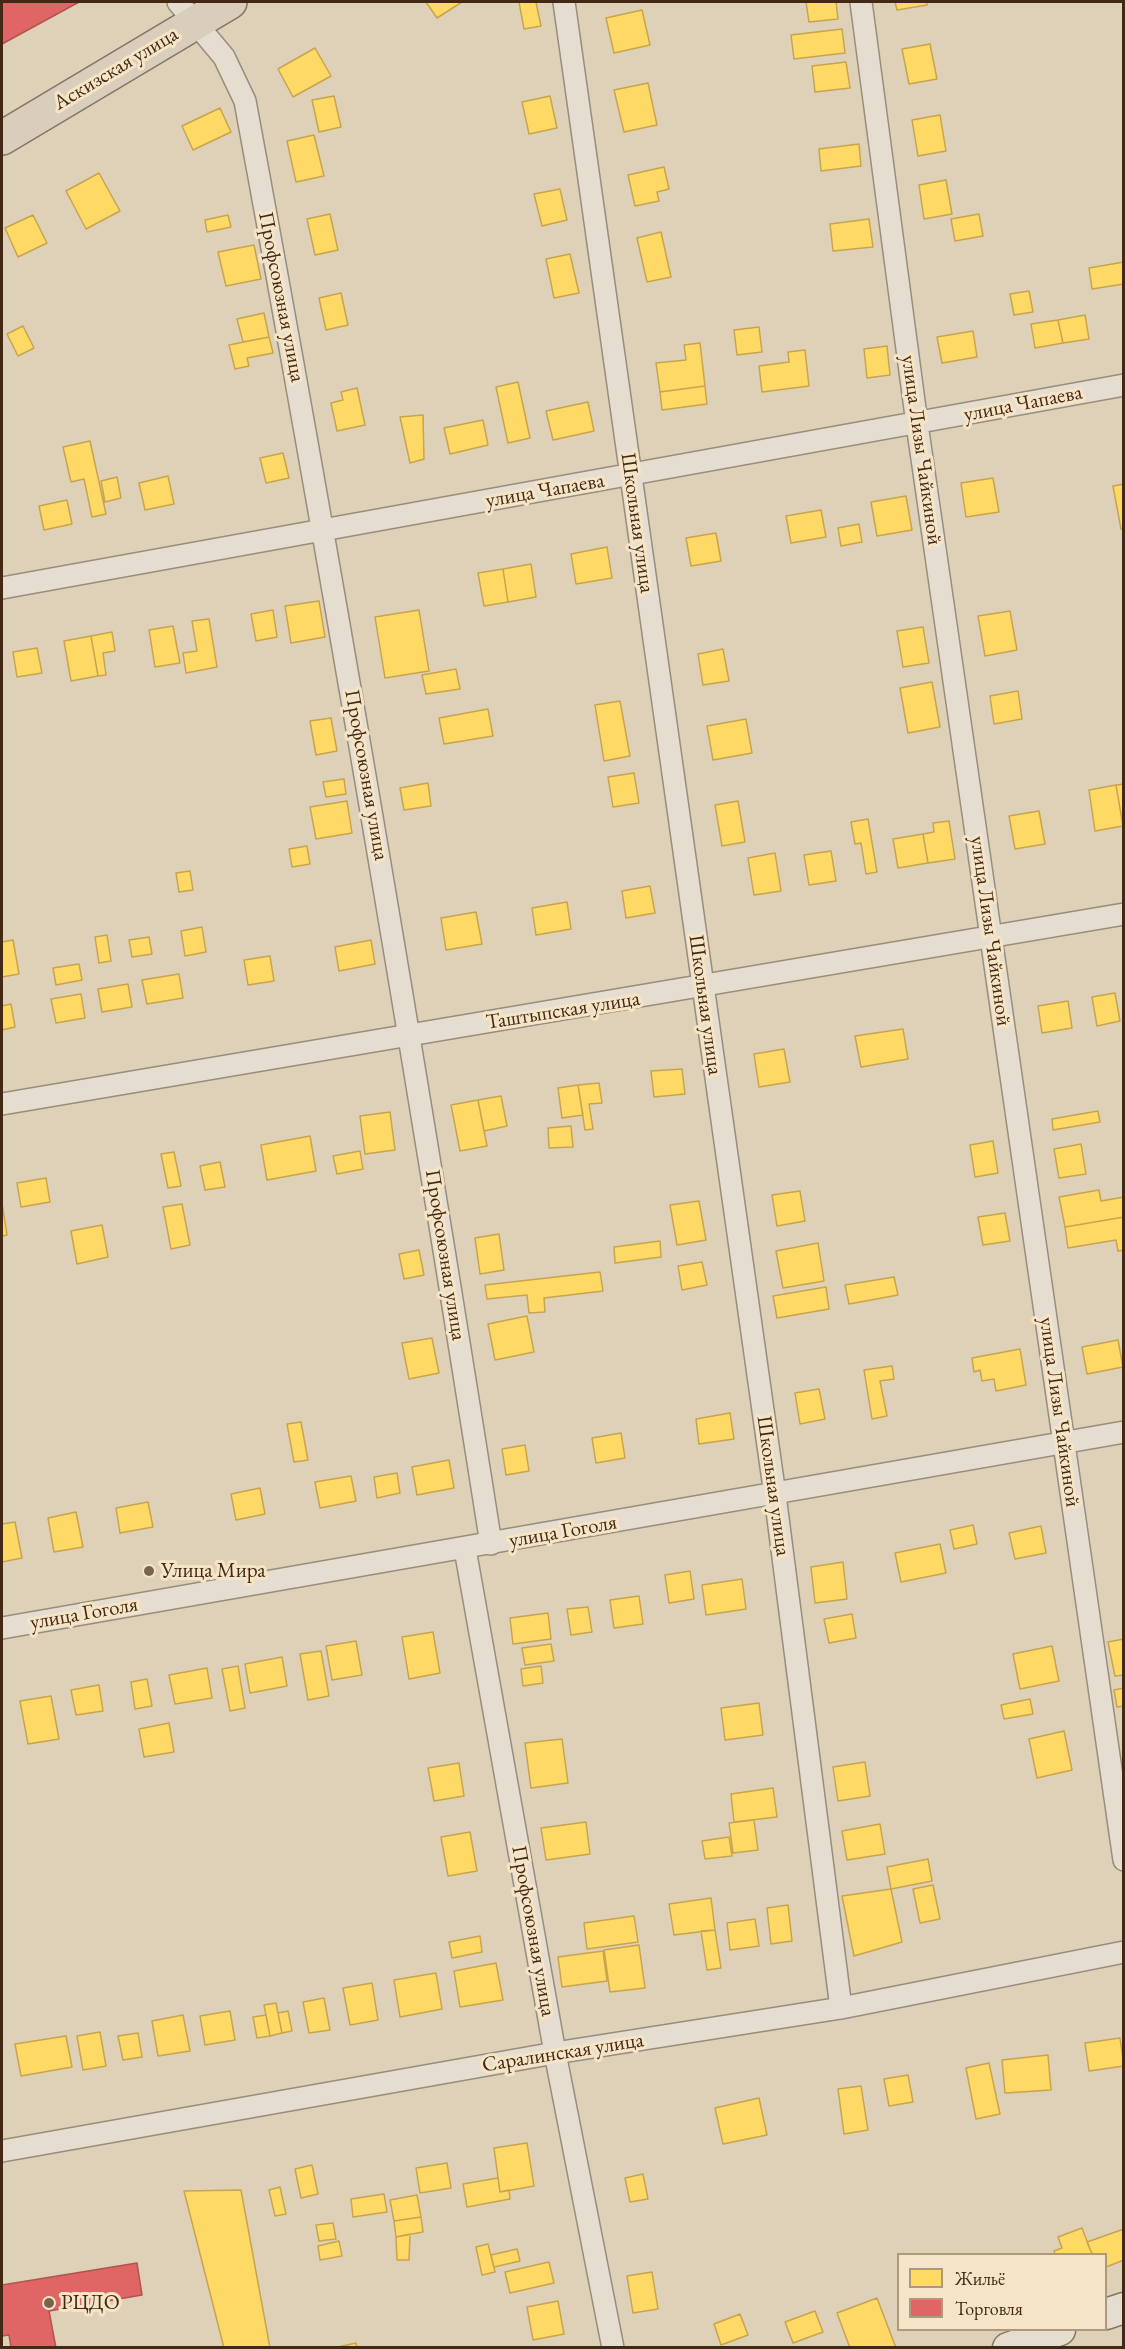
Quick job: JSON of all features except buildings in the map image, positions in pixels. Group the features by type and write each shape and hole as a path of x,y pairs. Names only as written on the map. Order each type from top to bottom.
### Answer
{"main road":[{"name":"Аскизская улица","path":"2,138 186,12 230,2"}],"street":[{"name":"Школьная улица","path":"564,2 775,1495 841,2008"},
{"name":"улица Лизы Чайкиной","path":"861,2 917,424 1124,1860"},
{"name":"Профсоюзная улица","path":"186,12 224,57 245,101 325,531 411,1035 491,1544"},
{"name":"улица Чапаева","path":"2,588 1124,385"},
{"name":"Таштыпская улица","path":"2,1104 703,988 1124,914"},
{"name":"улица Гоголя","path":"2,1628 775,1495 1124,1432"},
{"name":"Профсоюзная улица","path":"465,1549 555,2053 613,2348"},
{"name":"Саралинская улица","path":"2,2151 555,2053 841,2008 1124,1952"},
{"path":"1107,2314 1124,2308"},
{"path":"1008,2348 1057,2331"}],"place":[{"name":"Улица Мира","path":"149,1571"},
{"name":"РЦДО","path":"49,2303"}]}
